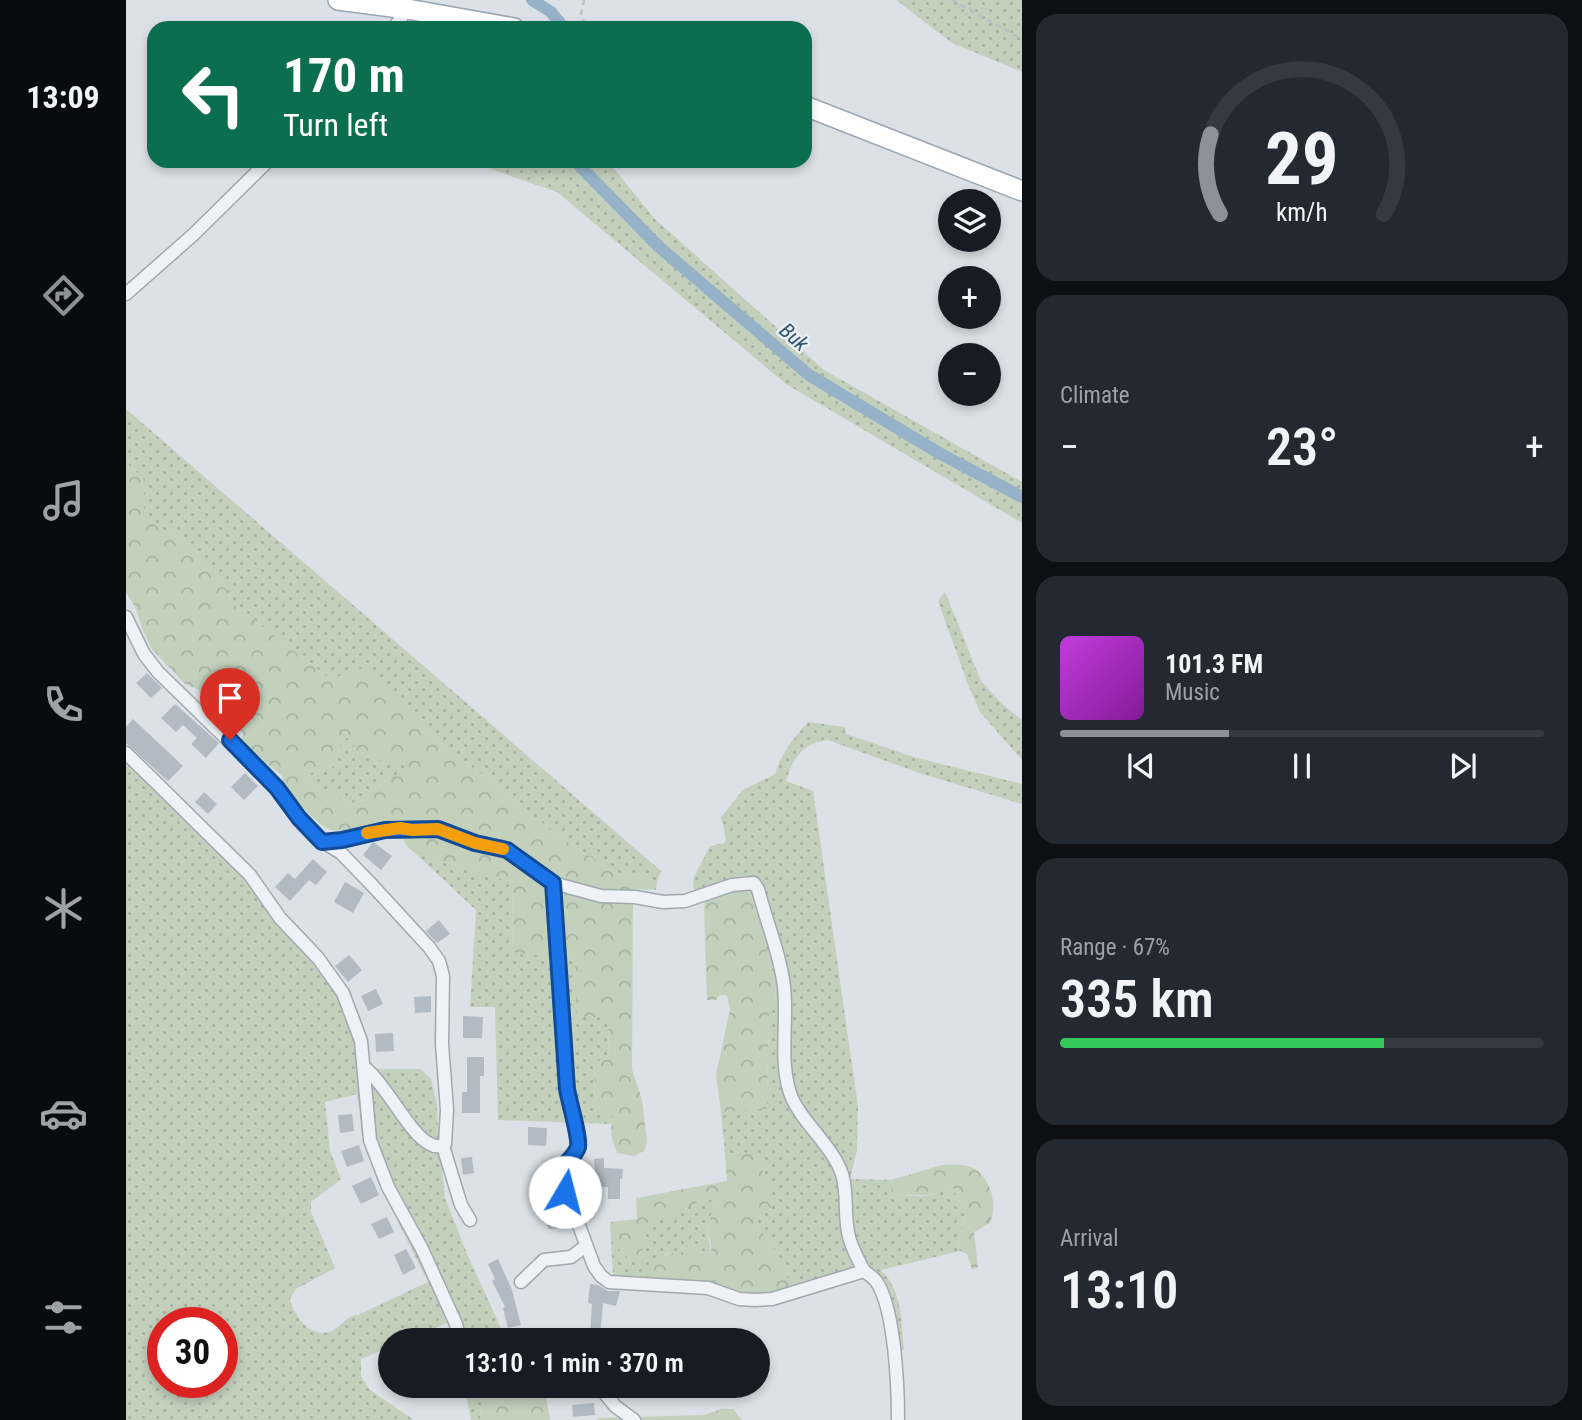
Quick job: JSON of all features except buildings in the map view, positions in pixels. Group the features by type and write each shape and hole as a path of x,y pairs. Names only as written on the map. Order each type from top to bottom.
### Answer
{"main road":[{"path":"338,0 475,21"},
{"path":"812,109 1022,191"}],"street":[{"path":"399,21 407,9"},
{"path":"126,294 194,234 261,168"},
{"path":"126,617 144,654 158,672 277,788 299,818 322,842 341,853 439,961 443,976 442,1044 447,1110 447,1141 443,1146"},
{"path":"126,753 250,875 280,918 332,976 343,993 361,1041 370,1140 387,1187 422,1249 457,1328"},
{"path":"322,842 385,830 438,829 475,843 507,850 553,883 601,896 635,897 663,902 685,901 732,884 754,883 758,888 779,958 786,1004 784,1055 790,1092 841,1171 847,1198 847,1230 863,1271 875,1279 885,1299 898,1384 898,1420"},
{"path":"553,883 567,1089 578,1140 575,1153 564,1166 563,1182 594,1266 601,1276 609,1282 708,1288 739,1300 772,1299 863,1271"},
{"path":"364,1068 381,1084 419,1135 429,1144 443,1146"},
{"path":"443,1146 461,1205 470,1220"},
{"path":"521,1282 544,1260 570,1257 586,1246"},
{"path":"609,1398 634,1420"}],"path":[{"path":"584,0 584,21"},
{"path":"953,0 1022,38"}],"green space":[{"path":"896,0 1022,0 1022,72 952,43"},
{"path":"488,168 614,168 655,219 824,370 1022,482 1022,523 786,384 557,192"},
{"path":"126,409 661,871 657,881 614,872 556,834 433,736 363,669 330,679 232,603 222,579 182,538 158,528 144,509 144,480 126,462"},
{"path":"126,462 144,480 144,509 158,528 182,538 222,579 232,603 330,679 363,668 433,736 556,834 614,872 657,881 656,890 633,889 632,1069 642,1100 647,1142 644,1151 634,1156 617,1153 611,1135 612,1116 595,1104 594,1062 609,1059 608,1018 577,1016 575,960 512,952 513,882 416,854 406,845 397,822 378,823 343,831 331,830 320,824 284,786 282,776 241,741 243,733 206,693 185,684 152,649 126,592","holes":["348,738 353,746 371,760 403,760 407,770 387,780 360,801 352,803 312,784 309,780 312,771 329,770 334,765 342,739"]},
{"path":"945,592 981,681 1002,704 1022,720 1022,760 980,712 938,601"},
{"path":"808,722 845,727 846,734 917,758 1022,784 1022,804 919,773 828,740 812,744 800,753 786,781 813,791 858,1107 857,1150 850,1179 891,1180 893,1194 912,1196 926,1196 953,1188 966,1211 958,1245 960,1251 881,1270 897,1297 904,1350 898,1350 889,1300 854,1258 854,1265 843,1273 803,1285 802,1280 788,1279 773,1247 756,1224 762,1212 771,1209 768,1186 741,1152 725,1154 721,1112 767,1108 769,1010 776,997 774,978 753,898 746,891 751,877 742,876 694,891 693,879 710,846 724,843 726,838 721,817 743,790 775,774 784,753"},
{"path":"349,738 359,751 372,758 403,760 408,771 387,780 360,801 352,803 312,784 309,780 312,771 329,770 334,765 342,739"},
{"path":"126,759 246,876 314,959 340,996 358,1041 359,1069 421,1069 431,1079 437,1104 445,1198 500,1328 449,1328 447,1323 435,1328 378,1328 378,1352 361,1359 361,1376 378,1398 382,1398 414,1420 126,1420","holes":["357,1094 363,1138 377,1180 428,1282 350,1317 329,1332 315,1332 304,1324 290,1299 296,1289 335,1268 311,1212 311,1202 341,1179 330,1151 325,1102"]},
{"path":"416,854 513,882 512,951 575,960 578,1016 608,1017 609,1059 594,1062 595,1103 612,1116 611,1124 498,1120 495,1007 470,1007 476,910"},
{"path":"735,891 746,891 753,898 774,978 776,997 769,1011 767,1109 721,1112 716,1075 730,1009 727,995 720,995 716,1000 707,1000 704,908 705,901"},
{"path":"750,1153 763,1166 763,1177 772,1189 771,1209 762,1212 756,1224 773,1247 788,1278 802,1280 803,1285 747,1296 651,1281 657,1260 667,1254 689,1251 681,1238 681,1231 687,1227 700,1253 711,1253 707,1230 715,1203 708,1198 645,1225 642,1258 636,1262 631,1261 611,1241 610,1222 637,1219 636,1198 727,1181 725,1154"},
{"path":"942,1165 971,1167 984,1177 991,1192 993,1208 990,1223 974,1232 978,1268 972,1269 967,1254 960,1251 958,1245 966,1211 953,1188 927,1195 892,1194 891,1180"},
{"path":"708,1198 715,1203 707,1230 711,1253 700,1253 686,1227 690,1251 665,1254 651,1281 640,1281 640,1276 613,1276 611,1241 631,1261 642,1257 644,1225"},
{"path":"466,1398 485,1398 481,1404 480,1420 471,1420"},
{"path":"485,1398 546,1398 550,1420 480,1420 481,1404"},
{"path":"721,1409 733,1409 742,1420 597,1420 704,1415"}],"waterway":[{"name":"Buk","path":"532,0 551,12 558,21"},
{"name":"Buk","path":"582,168 658,246 809,375 939,453 1022,497"}],"slow traffic":[{"path":"367,833 400,828 438,829 475,843 503,849"}],"route":[{"path":"230,740 277,788 299,818 322,842 400,828 438,829 475,843 507,850 553,883 567,1089 578,1140 575,1153 564,1166 565,1192"}]}
